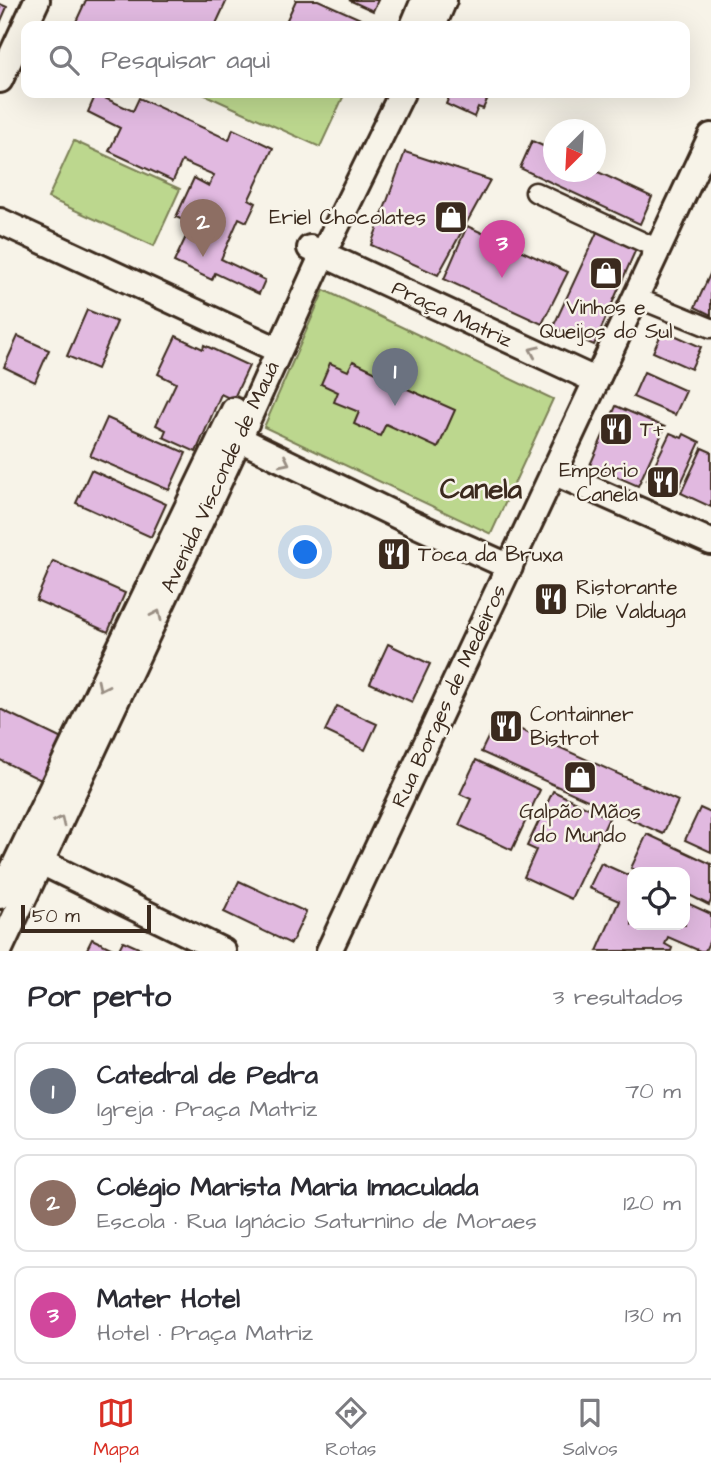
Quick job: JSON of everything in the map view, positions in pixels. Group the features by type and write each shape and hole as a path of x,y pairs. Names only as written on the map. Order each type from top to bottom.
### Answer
{"street":[{"path":"27,21 37,0"},
{"path":"415,21 425,0"},
{"path":"435,21 444,0"},
{"path":"0,80 21,35"},
{"name":"Avenida Visconde de Mauá","path":"0,896 232,435 381,98"},
{"name":"Avenida Visconde de Mauá","path":"315,250 399,98"},
{"name":"Rua Borges de Medeiros","path":"329,951 711,136"},
{"path":"535,192 658,249"},
{"path":"0,221 271,347"},
{"name":"Praça Matriz","path":"315,250 595,380"},
{"path":"635,296 711,328"},
{"path":"232,435 410,522 510,567"},
{"path":"553,472 711,542"},
{"path":"20,853 223,951"},
{"name":"Avenida Visconde de Mauá","path":"0,949 20,853"}],"green space":[{"path":"212,98 343,98 320,147"},
{"path":"74,141 180,189 154,246 48,198"},
{"path":"324,290 553,399 491,534 264,427"}],"building":[{"path":"86,0 227,0 217,21 76,21"},
{"path":"296,0 318,0 365,21 286,21"},
{"path":"349,0 378,0 373,11"},
{"path":"0,4 7,7 0,23"},
{"path":"94,98 105,98 133,111 139,98 229,140 233,129 273,148 249,199 256,203 247,222 239,218 221,259 265,280 259,294 215,273 212,280 174,262 192,224 176,217 194,178 209,186 214,175 182,161 173,181 109,151 120,128 88,112"},
{"path":"449,98 488,98 483,109 478,107 474,117 446,104"},
{"path":"532,141 543,146 543,179 520,168"},
{"path":"405,152 490,180 438,275 371,245"},
{"path":"606,176 652,197 640,224 550,182 606,182"},
{"path":"467,226 568,272 542,324 444,279"},
{"path":"598,230 636,249 594,345 553,327"},
{"path":"711,272 711,315 695,307"},
{"path":"87,310 117,322 97,369 67,356"},
{"path":"663,330 701,347 691,369 653,352"},
{"path":"18,336 49,350 35,382 4,367"},
{"path":"176,336 203,349 204,345 249,366 233,400 221,394 196,452 163,437 166,430 156,425 176,383 158,374"},
{"path":"353,361 378,373 383,361 410,373 403,387 455,410 438,448 386,424 380,436 354,424 359,412 334,402 338,392 321,384 330,363 348,371"},
{"path":"644,372 686,391 675,415 633,397"},
{"path":"616,406 665,427 638,486 590,465"},
{"path":"107,418 186,453 169,490 90,456"},
{"path":"670,433 682,438 684,434 700,442 676,494 647,480"},
{"path":"702,448 711,452 711,507 681,493"},
{"path":"91,470 166,504 151,537 76,503"},
{"path":"53,561 125,593 108,632 36,600"},
{"path":"388,644 430,664 412,702 370,683"},
{"path":"337,706 377,724 365,750 325,731"},
{"path":"0,709 66,741 45,782 0,760"},
{"name":"Galpão Mãos do Mundo","path":"497,719 678,801 663,834 481,752"},
{"path":"476,760 540,790 512,850 459,825 471,799 460,794"},
{"path":"553,791 609,818 571,899 524,877 536,850 527,846"},
{"path":"700,808 711,813 711,852 685,840"},
{"path":"647,834 711,864 709,905 690,896 690,867 631,867"},
{"path":"601,863 627,875 627,930 690,930 690,904 711,914 711,938 705,951 668,937 665,944 672,948 671,951 597,951 619,901 589,888"},
{"path":"239,881 306,912 291,944 224,912"},
{"path":"92,939 117,951 86,951"},
{"path":"123,941 143,950 143,951 118,951"}],"place":[{"name":"Eriel Chocolates","path":"451,217"},
{"name":"Colégio Marista Maria Imaculada","path":"203,257"},
{"name":"Vinhos e Queijos do Sul","path":"606,273"},
{"name":"Mater Hotel","path":"502,278"},
{"name":"Catedral de Pedra","path":"395,406"},
{"name":"T+","path":"616,429"},
{"name":"Empório Canela","path":"663,482"},
{"name":"Toca da Bruxa","path":"394,554"},
{"name":"Ristorante Dile Valduga","path":"551,599"},
{"name":"Containner Bistrot","path":"506,726"},
{"name":"Galpão Mãos do Mundo","path":"580,777"}],"district":[{"name":"Canela","path":"481,489"}]}
